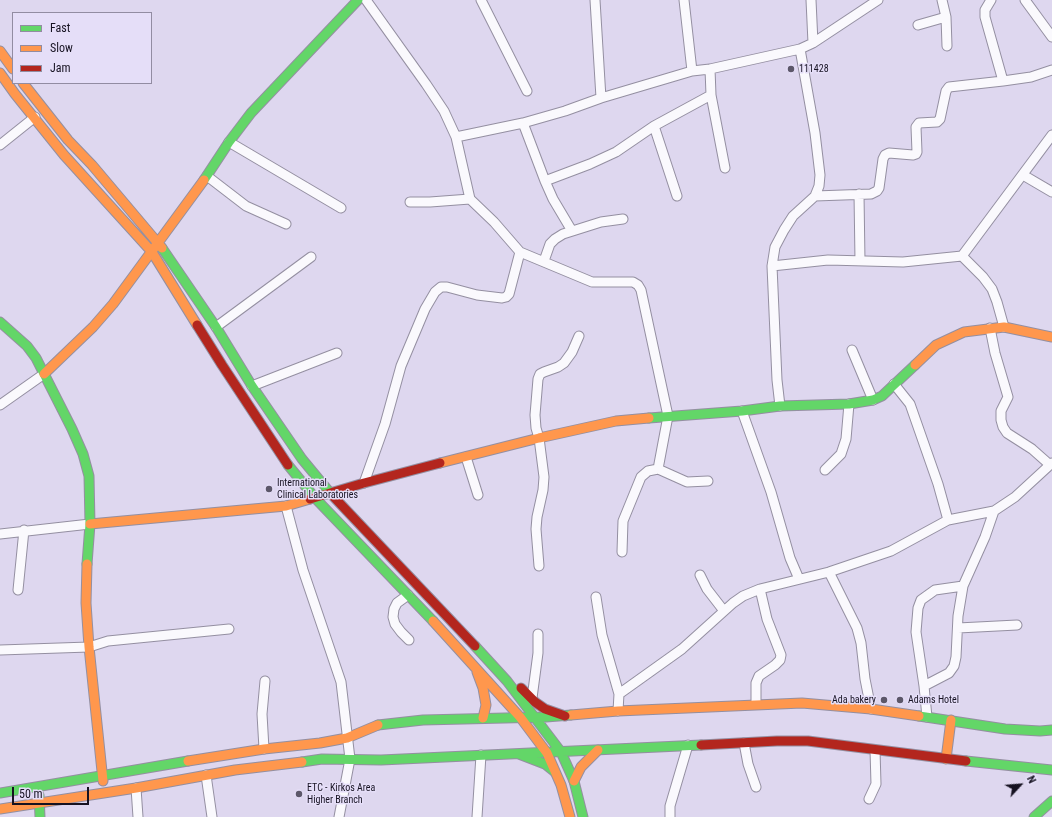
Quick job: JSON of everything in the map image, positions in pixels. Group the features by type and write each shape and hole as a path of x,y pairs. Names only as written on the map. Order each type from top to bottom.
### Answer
{"main road":[{"path":"44,374 93,327 108,310 207,176 229,142 252,113 358,0"},
{"path":"0,51 12,68"},
{"path":"0,73 64,155 152,252 240,394 285,461 315,498 424,610 520,717 547,753 558,775 570,817"},
{"path":"25,84 68,140 92,165 158,243 216,327 252,386 302,459 331,494 364,527 507,681 535,717 561,752 574,781 583,817"},
{"path":"0,322 27,346 36,358 72,429 83,454 88,476 90,524 86,603 88,647 104,792"},
{"path":"90,524 286,506 331,494 364,483 539,438 616,421 742,411 780,406 849,404 872,400 882,396 936,345 964,332 1004,327 1052,337"},
{"path":"486,659 503,668 532,698 545,709 565,716"},
{"path":"476,669 483,688 486,705 482,718"},
{"path":"0,793 102,775 264,750 320,743 346,738 381,724 423,720 565,716 756,704 802,703 871,709 951,720 1005,730 1052,730"},
{"path":"946,759 951,720"},
{"path":"0,809 136,788 235,770 322,759 381,760 547,753 744,742 808,741 1050,773"},
{"path":"574,781 581,767 598,750"},
{"path":"519,754 545,764 558,775"},
{"path":"38,786 40,817"},
{"path":"1034,817 1052,801"}],"street":[{"path":"366,0 444,111 456,137 470,198 494,222 520,252 592,282 633,282 638,285 641,290 668,416 658,469"},
{"path":"481,0 528,91"},
{"path":"596,0 601,98"},
{"path":"684,0 692,71"},
{"path":"811,0 813,42"},
{"path":"456,137 523,123 692,71 710,69 800,49 878,0"},
{"path":"942,0 946,17 947,46"},
{"path":"991,0 985,10 985,17 1003,81"},
{"path":"1025,0 1052,37"},
{"path":"918,25 946,17"},
{"path":"780,406 777,380 772,266 775,247 793,216 815,196 820,175 815,133 800,49"},
{"path":"710,69 711,96 725,168"},
{"path":"815,196 871,194 877,192 885,155 889,153 913,156 916,154 916,126 919,123 937,122 940,120 946,91 949,87 1003,81 1031,76 1052,70"},
{"path":"545,181 590,164 616,152 654,126 711,96"},
{"path":"0,145 35,117"},
{"path":"523,123 553,199 572,231"},
{"path":"654,126 678,196"},
{"path":"772,266 828,260 903,262 962,256 1052,135"},
{"path":"229,142 341,208"},
{"path":"1023,175 1052,192"},
{"path":"207,176 246,206 286,224"},
{"path":"859,194 860,260"},
{"path":"410,202 430,202 470,198"},
{"path":"544,261 550,244 563,234 601,222 623,219"},
{"path":"364,483 385,424 402,366 425,309 435,292 441,287 447,287 477,295 502,298 506,297 509,294 520,252"},
{"path":"962,256 983,277 992,289 1004,327"},
{"path":"216,327 311,257"},
{"path":"619,694 682,649 743,596 760,589 829,572 890,551 948,520 994,511 1015,497 1051,464 1032,449 1007,433 1003,427 1001,411 1008,397 995,354 990,328"},
{"path":"539,566 536,528 544,477 535,415 538,379 540,374 564,363 572,352 579,336"},
{"path":"852,350 872,400"},
{"path":"252,386 337,353"},
{"path":"0,405 44,374"},
{"path":"894,384 910,404 938,484 948,520"},
{"path":"825,470 841,454 846,440 849,404"},
{"path":"742,411 771,492 790,558 799,579"},
{"path":"466,457 478,495"},
{"path":"622,552 623,521 641,477 648,471 658,469 687,482 708,481"},
{"path":"286,506 303,570 341,682 346,738 350,759 339,817"},
{"path":"924,686 949,673 954,666 958,616 963,586 986,537 994,511"},
{"path":"0,534 24,530 90,524"},
{"path":"18,590 24,530"},
{"path":"829,572 857,628 862,643 865,679 871,709"},
{"path":"700,575 710,594 724,611"},
{"path":"926,717 924,686 916,632 918,608 921,600 935,590 963,586"},
{"path":"756,704 756,683 759,676 775,665 780,660 781,655 767,619 760,589"},
{"path":"408,595 397,603 394,609 393,617 395,624 410,640"},
{"path":"596,597 602,635 619,694 618,712"},
{"path":"958,628 1017,625"},
{"path":"0,650 88,647 108,641 229,629"},
{"path":"532,698 538,654 538,634"},
{"path":"264,750 262,714 265,681"},
{"path":"744,742 748,764 756,787"},
{"path":"670,817 670,806 688,745"},
{"path":"869,799 876,784 875,750"},
{"path":"477,817 481,755"},
{"path":"206,775 212,817"},
{"path":"136,788 138,817"}],"traffic: fast":[{"path":"204,180 229,142 251,113 358,0"},
{"path":"162,248 216,327 252,386 302,459 331,494"},
{"path":"0,322 27,346 36,358 83,454 89,476 90,524 87,564"},
{"path":"649,418 742,411 780,406 849,404 873,400 882,396 915,365"},
{"path":"288,465 315,498 433,621"},
{"path":"475,646 507,681 561,752 574,781 583,817"},
{"path":"378,725 423,720 571,715"},
{"path":"919,716 1005,729 1040,731 1052,730"},
{"path":"302,762 322,759 381,760 701,745"},
{"path":"519,754 545,764 555,772"},
{"path":"0,793 188,761"},
{"path":"966,761 1052,770"},
{"path":"39,795 40,817"},
{"path":"1034,817 1052,801"}],"traffic: slow":[{"path":"0,51 12,68"},
{"path":"0,73 64,155 152,252 197,325"},
{"path":"24,84 68,140 92,165 162,248"},
{"path":"44,374 93,327 113,304 204,180"},
{"path":"915,365 936,345 964,332 1004,327 1052,337"},
{"path":"440,463 539,438 616,421 649,418"},
{"path":"90,524 286,506 310,499"},
{"path":"87,564 86,603 89,647 103,781"},
{"path":"433,621 520,717 547,753 561,785 570,817"},
{"path":"477,672 483,688 486,705 483,718"},
{"path":"571,715 618,711 802,703 871,709 919,716"},
{"path":"946,759 951,720"},
{"path":"188,761 347,738 378,725"},
{"path":"574,781 581,767 598,750"},
{"path":"0,809 136,788 235,770 302,762"}],"traffic: jam":[{"path":"197,325 288,465"},
{"path":"310,499 440,463"},
{"path":"331,494 475,646"},
{"path":"521,688 535,702 545,709 565,716"},
{"path":"701,745 808,741 966,761"}],"place":[{"name":"111428","path":"791,69"},
{"name":"International Clinical Laboratories","path":"269,489"},
{"name":"Ada bakery","path":"884,700"},
{"name":"Adams Hotel","path":"900,700"},
{"name":"ETC - Kirkos Area Higher Branch","path":"299,794"}]}
